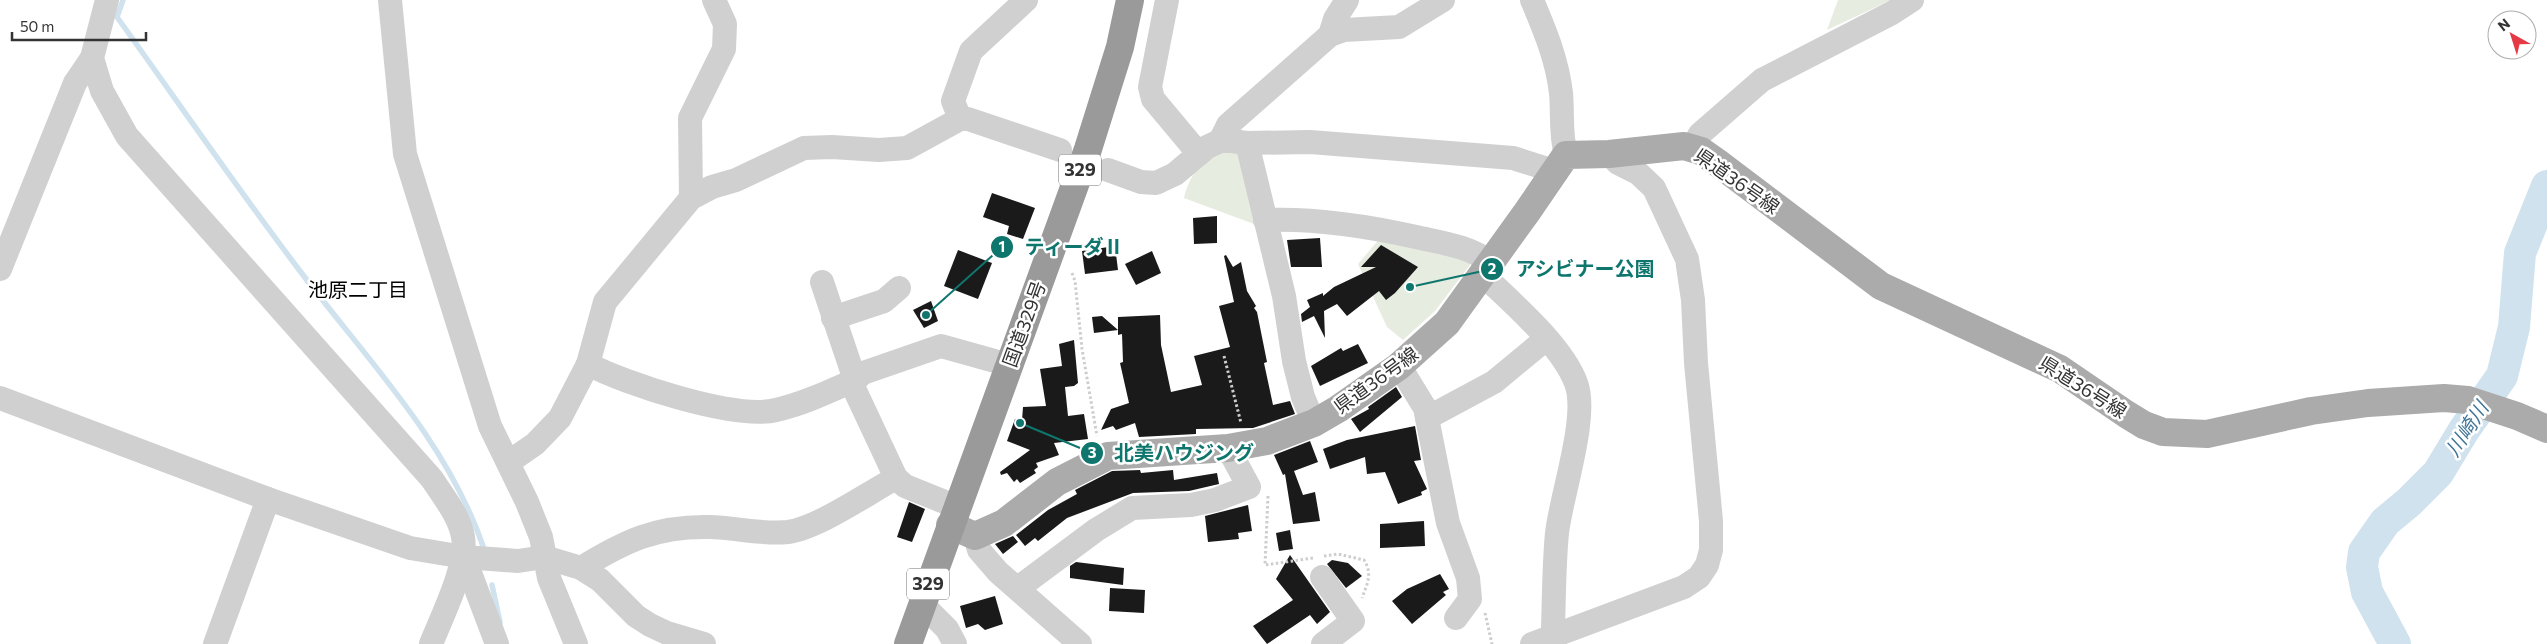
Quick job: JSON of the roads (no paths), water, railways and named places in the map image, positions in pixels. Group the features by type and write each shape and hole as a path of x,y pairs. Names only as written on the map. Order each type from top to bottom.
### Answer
{"highway":[{"name":"国道329号","path":"908,644 921,603 1088,149 1120,47 1130,0"}],"main road":[{"name":"県道36号線","path":"975,536 1004,523 1057,482 1108,456 1236,447 1267,441 1314,423 1398,367 1447,322 1560,163 1609,154 1684,146 1692,148 1718,163 1881,286 2060,369 2132,418 2163,432 2207,434 2312,411 2368,403 2444,398 2468,400 2517,416 2547,429"},
{"path":"953,516 975,536"}],"street":[{"path":"0,269 75,83 92,58 107,0"},
{"path":"390,0 405,154 490,426 541,537 549,578 576,644"},
{"path":"691,198 690,118 724,49 725,24 714,0"},
{"path":"960,120 953,102 971,51 1026,0"},
{"path":"1167,0 1150,87 1153,99 1199,154"},
{"path":"1330,35 1335,19 1347,0"},
{"path":"1220,142 1228,125 1330,35 1344,30 1400,27 1443,0"},
{"path":"1108,170 1141,182 1156,183 1175,174 1199,154 1220,142 1310,142 1560,163 1562,139 1561,93 1554,52 1532,0"},
{"path":"1692,148 1700,134 1762,80 1892,13 1912,0"},
{"path":"92,58 102,91 127,136 432,479 457,518 464,536 464,557 431,644"},
{"path":"508,462 535,444 560,418 588,364 605,302 691,198 712,187 736,180 804,148 832,147 879,150 907,148 960,120 968,119 1060,150"},
{"path":"1247,143 1284,296 1294,361 1303,397 1314,423"},
{"path":"1532,644 1684,587 1703,571 1707,565 1710,550 1711,521 1688,259 1654,188 1638,173 1618,163 1609,154"},
{"path":"1265,220 1339,223 1382,228 1478,252 1486,268 1571,370 1577,385 1579,402 1570,479 1557,532 1553,628 1556,634"},
{"path":"822,282 853,381 896,478 905,486 953,516"},
{"path":"833,318 884,301 899,288"},
{"path":"1427,418 1494,382 1546,339"},
{"path":"588,364 606,374 705,404 742,410 775,411 853,381 863,373 941,346 1009,365"},
{"path":"1398,367 1404,372 1425,408 1448,523 1468,578 1470,599 1456,618"},
{"path":"0,398 268,499 410,548 464,557 518,561 544,557 581,568 600,580 636,616 650,625 667,633 704,644"},
{"path":"1018,588 1096,530 1132,508 1191,505 1215,500 1249,487 1236,447"},
{"path":"581,568 620,545 659,530 710,526 746,532 789,532 814,523 896,478"},
{"path":"216,644 268,499"},
{"path":"975,536 979,550 985,558 1080,644"},
{"path":"464,557 497,644"},
{"path":"1322,577 1353,621 1323,644"},
{"path":"921,603 947,629 955,644"}],"waterway":[{"path":"123,0 117,17 230,177 427,435 467,507 483,546"},
{"name":"川崎川","path":"2395,644 2367,592 2362,567 2364,552 2385,522 2409,502 2438,473 2464,430 2502,376 2514,327 2520,253 2547,186"},
{"path":"492,585 500,622"}],"place":[{"name":"アシビナー公園","path":"1410,287"},
{"name":"ティーダⅡ","path":"926,315"},
{"name":"北美ハウジング","path":"1020,423"}],"district":[{"name":"池原二丁目","path":"358,290"}]}
